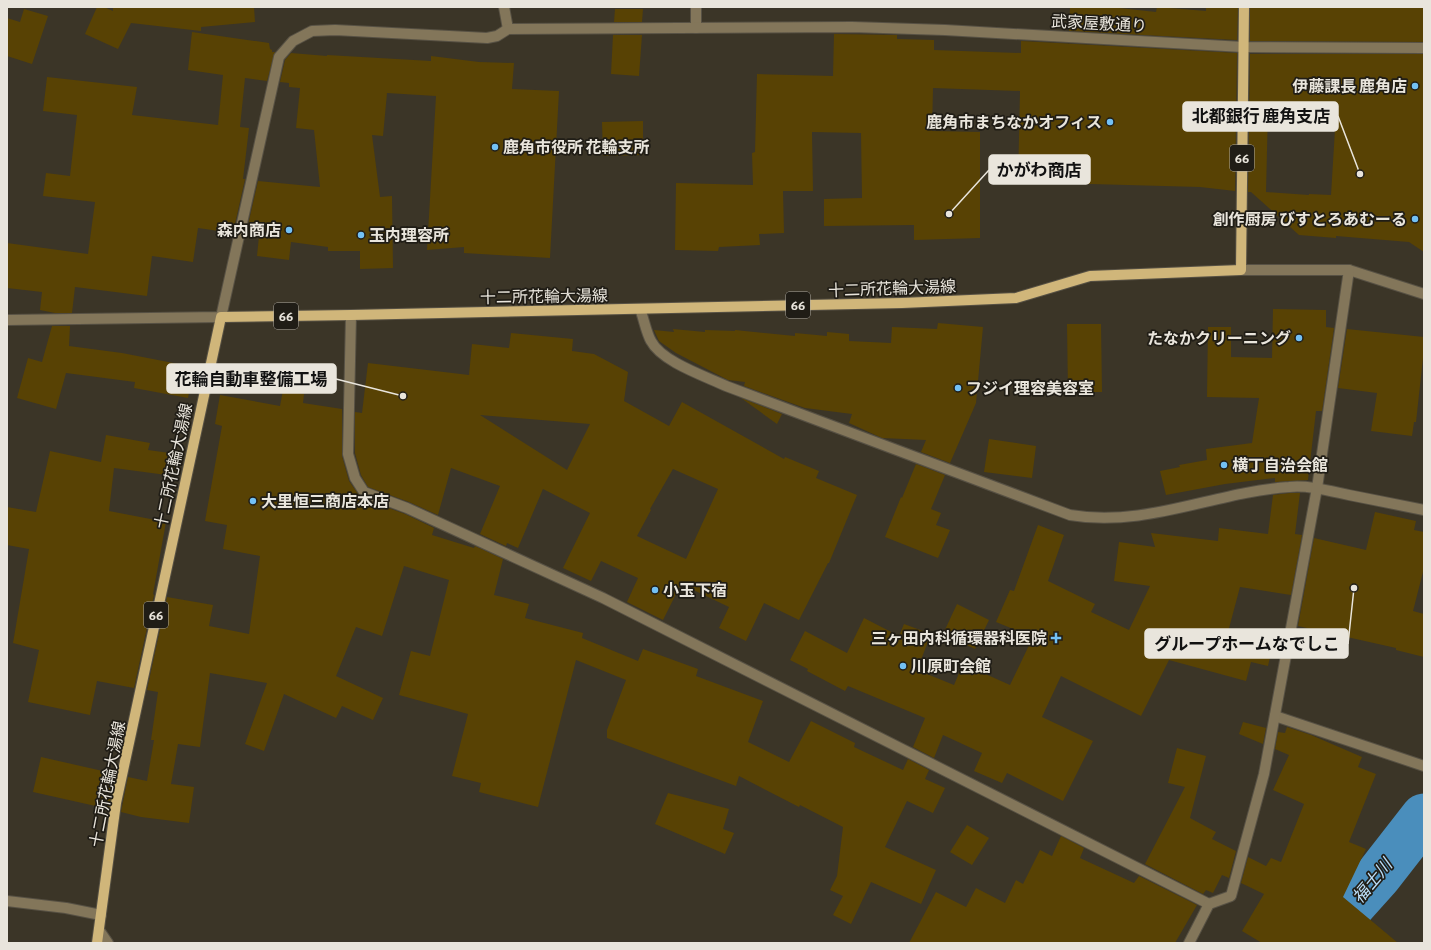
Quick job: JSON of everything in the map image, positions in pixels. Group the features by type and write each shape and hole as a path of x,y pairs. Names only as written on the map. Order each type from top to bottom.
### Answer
{"main road":[{"name":"66","path":"1241,270 1242,47 1244,7"},
{"name":"十二所花輪大湯線","path":"97,943 116,803 221,317 902,303 1016,298 1090,276 1241,270"}],"street":[{"path":"7,320 221,317 279,57 293,41 312,31 335,30 486,38 497,36 508,29 504,7"},
{"path":"696,7 696,28"},
{"name":"武家屋敷通り","path":"508,29 852,27 945,30 1242,47 1424,48"},
{"path":"1241,270 1349,270 1424,294"},
{"path":"1189,943 1209,904 1232,896 1264,774 1317,488 1349,270"},
{"path":"640,309 651,341 660,352 672,361 726,386 1070,515 1121,518 1156,514 1261,490 1290,486 1317,488 1424,510"},
{"path":"351,315 348,454 355,478 364,492 407,508 603,598 1209,904"},
{"path":"1275,716 1424,766"},
{"path":"7,901 66,908 101,915"},
{"path":"98,930 108,943"}],"building":[{"path":"97,7 104,7 113,11 113,7 254,7 255,22 201,27 201,31 131,23 118,49 85,34"},
{"path":"1070,7 1110,7 1156,12 1157,7 1206,11 1206,7 1238,7 1237,40 1069,31"},
{"path":"1250,7 1424,7 1424,42 1250,41"},
{"path":"24,9 48,16 32,64 7,56 7,18 20,22"},
{"path":"615,9 643,9 642,22 614,22"},
{"path":"192,32 269,43 272,52 275,52 267,81 245,78 240,127 249,128 243,179 245,179 233,233 198,228 193,262 152,256 147,296 75,287 72,313 55,313 40,310 42,292 7,288 7,243 88,254 95,202 43,196 46,173 70,176 77,115 43,111 47,77 137,87 132,115 218,125 223,75 188,70"},
{"path":"834,34 897,35 897,39 934,40 934,50 1021,53 1021,41 1237,53 1235,191 1200,187 1018,182 1020,91 933,88 932,131 980,132 980,238 914,240 914,225 824,226 824,199 862,198 861,133 812,132 813,191 783,191 784,233 759,234 760,245 719,247 718,251 675,250 676,183 753,185 752,153 755,152 757,74 833,76"},
{"path":"613,35 642,35 639,76 611,74"},
{"path":"291,53 431,61 431,56 479,62 514,63 512,89 559,91 550,258 464,253 464,247 427,250 436,96 387,93 383,136 372,135 380,197 392,196 393,268 360,269 360,251 328,251 328,247 291,242 289,260 257,256 259,236 246,234 258,181 320,187 314,130 296,128 300,88 289,87 289,83 280,82 285,60"},
{"path":"1250,54 1424,54 1424,252 1409,242 1336,236 1336,238 1299,235 1251,192 1248,192","holes":["1268,109 1336,113 1331,195 1266,192"]},
{"path":"643,121 643,155 603,156 602,122"},
{"path":"1273,309 1326,310 1326,327 1334,328 1322,411 1316,411 1308,480 1275,482 1275,478 1225,484 1166,495 1160,471 1180,467 1179,465 1207,460 1206,449 1252,443 1259,398 1207,397 1208,327 1231,327 1231,357 1272,358"},
{"path":"938,323 983,327 976,403 950,463 921,452 926,440 882,438 849,423 852,414 805,408 744,386 745,382 728,380 676,353 659,341 654,330 674,332 673,329 705,332 705,330 735,330 795,336 795,333 827,336 827,332 849,334 849,341 891,343 892,327 937,329"},
{"path":"1067,324 1101,324 1102,392 1068,392"},
{"path":"52,326 70,326 69,346 122,353 194,367 188,398 134,388 135,382 66,373 56,409 17,398 28,358 42,362"},
{"path":"1347,329 1424,337 1416,422 1414,422 1412,436 1371,431 1377,393 1338,388"},
{"path":"511,333 573,339 572,351 594,354 628,372 624,401 669,426 682,402 784,459 785,457 819,471 816,478 857,495 829,563 799,620 764,603 746,641 719,628 729,607 681,584 663,620 627,602 638,578 601,561 591,581 563,568 590,513 543,489 518,548 507,543 506,546 480,534 500,486 451,468 438,515 409,502 368,487 361,475 355,453 355,412 362,413 368,363 469,375 472,344 509,348","holes":["480,415 590,424 567,470","673,469 718,489 686,559 637,536 651,510 650,509"]},
{"path":"283,390 304,394 303,403 342,409 342,456 349,481 361,498 405,514 434,528 432,535 474,548 475,546 503,559 494,595 529,604 525,618 583,633 582,638 638,661 643,649 698,669 696,676 763,701 748,742 789,762 811,721 855,743 854,747 903,770 908,759 929,770 925,779 945,788 933,813 907,801 885,847 936,870 921,904 871,882 851,924 833,915 843,896 830,890 837,876 843,827 800,805 799,807 739,776 736,786 607,738 607,730 626,680 576,660 538,807 479,792 481,783 452,776 468,714 399,695 411,651 430,656 449,580 404,566 382,636 356,627 336,676 383,698 373,720 342,706 336,718 284,694 264,751 245,744 267,683 210,673 200,747 178,744 171,784 194,787 189,823 141,817 121,812 128,777 147,781 154,740 151,740 158,692 147,690 167,597 213,605 209,626 249,634 260,556 223,549 227,525 205,521 222,426 215,424 220,395 280,406"},
{"path":"741,398 782,414 777,424"},
{"path":"106,435 150,443 148,450 177,454 174,476 114,468 109,511 166,522 154,595 134,688 97,681 90,715 28,702 39,650 13,643 29,549 7,545 7,507 36,512 50,451 101,462"},
{"path":"989,439 1036,446 1032,478 984,472"},
{"path":"916,464 945,475 931,509 941,513 936,525 950,530 938,558 885,537"},
{"path":"1300,493 1295,534 1302,535 1291,595 1240,587 1228,632 1273,644 1268,666 1251,662 1246,681 1169,660 1141,716 1061,676 1042,717 1093,741 1063,801 1007,773 1002,783 974,771 982,753 943,735 934,758 913,747 925,718 848,686 845,691 807,671 808,669 790,660 805,631 847,653 864,618 899,636 904,624 931,634 917,670 954,685 963,664 1010,685 1033,637 996,622 1010,590 1014,591 1038,525 1064,535 1048,581 1095,604 1091,612 1129,630 1150,586 1114,581 1119,542 1155,547 1151,533 1218,541 1219,528 1268,534 1273,495"},
{"path":"1375,512 1416,521 1414,530 1424,532 1424,568 1413,611 1424,614 1424,657 1396,650 1396,648 1298,626 1314,538 1366,550"},
{"path":"957,604 989,620 975,649 943,634"},
{"path":"1243,722 1266,728 1263,744 1239,734"},
{"path":"1287,727 1311,735 1362,757 1358,767 1376,774 1349,842 1366,849 1343,897 1398,943 1262,943 1242,931 1264,894 1241,883 1248,857 1266,866 1271,858 1281,862 1304,804 1273,790 1289,755 1275,749 1278,732 1285,733"},
{"path":"1177,748 1206,756 1190,818 1216,832 1212,839 1236,851 1229,878 1222,875 1213,893 1206,890 1203,894 1145,864 1185,787 1168,783"},
{"path":"41,757 116,774 109,809 33,792"},
{"path":"668,793 729,809 723,829 734,833 725,854 655,824"},
{"path":"967,825 989,838 972,865 950,852"},
{"path":"1061,836 1084,848 1080,858 1134,883 1139,876 1197,905 1175,943 909,943 936,892 966,907 976,888 1005,903 1016,880 1023,884 1040,850 1052,856"}],"waterway":[{"name":"福士川","path":"1318,943 1378,876 1424,817"}],"place":[{"name":"伊藤課長 鹿角店","path":"1415,86"},
{"name":"鹿角市まちなかオフィス","path":"1110,122"},
{"name":"鹿角市役所 花輪支所","path":"495,147"},
{"name":"北都銀行 鹿角支店","path":"1360,174"},
{"name":"かがわ商店","path":"949,214"},
{"name":"創作厨房 びすとろあむーる","path":"1415,219"},
{"name":"森内商店","path":"289,230"},
{"name":"玉内理容所","path":"361,235"},
{"name":"たなかクリーニング","path":"1299,338"},
{"name":"フジイ理容美容室","path":"958,388"},
{"name":"花輪自動車整備工場","path":"403,396"},
{"name":"横丁自治会館","path":"1224,465"},
{"name":"大里恒三商店本店","path":"253,501"},
{"name":"グループホームなでしこ","path":"1354,588"},
{"name":"小玉下宿","path":"655,590"},
{"name":"三ヶ田内科循環器科医院","path":"1056,638"},
{"name":"川原町会館","path":"903,666"}]}
